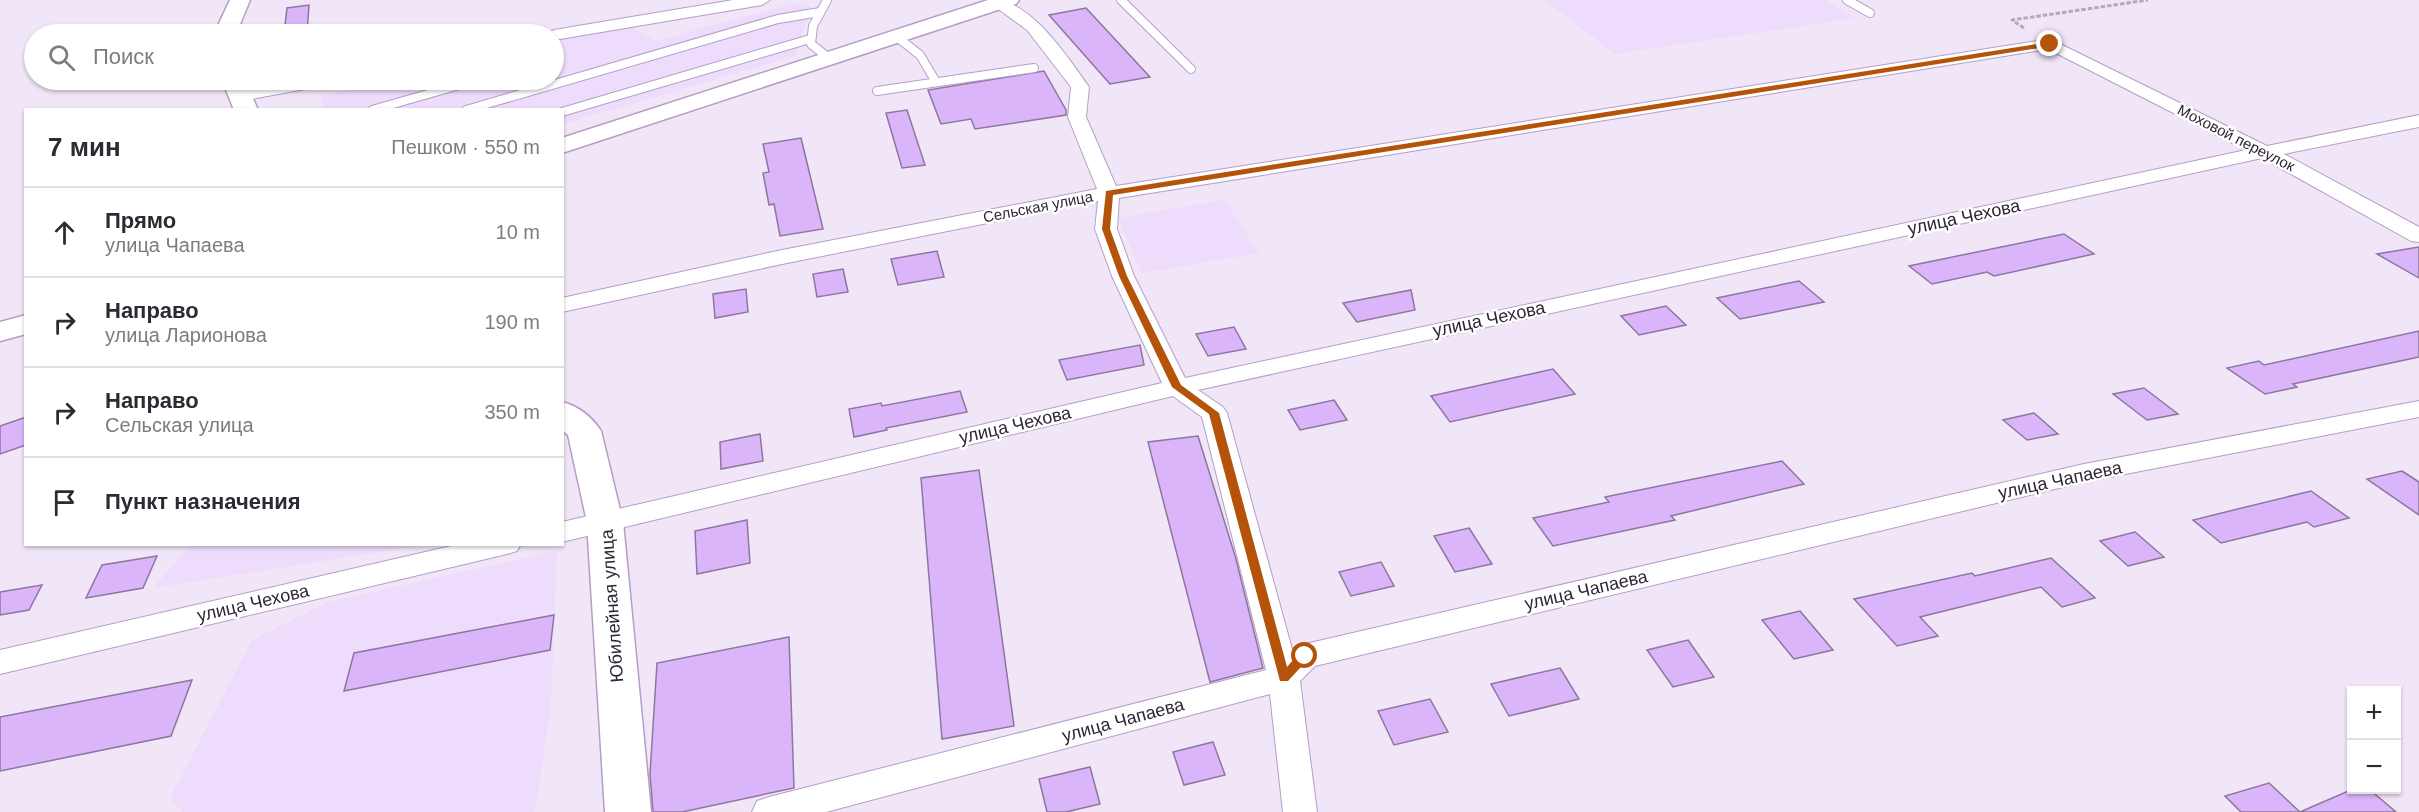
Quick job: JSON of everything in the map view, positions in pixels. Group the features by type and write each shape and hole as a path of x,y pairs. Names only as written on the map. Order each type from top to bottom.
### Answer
{"main road":[{"path":"229,24 240,0"},
{"path":"564,145 1001,1"},
{"path":"0,332 24,325"},
{"name":"Юбилейная улица","path":"564,414 585,431 605,522 628,812"}],"street":[{"path":"564,33 762,0"},
{"path":"1001,1 1033,26 1080,87 1077,117 1109,193 1106,229 1123,276 1177,387 1214,413 1284,678 1300,812"},
{"name":"Моховой переулок","path":"2050,44 2265,152 2419,236"},
{"name":"Сельская улица","path":"564,305 794,255 1109,193 2050,44"},
{"path":"240,95 269,90"},
{"name":"улица Чехова","path":"564,532 1177,387 2265,152 2419,121"},
{"name":"улица Чапаева","path":"769,812 1284,678 1305,656 2084,473 2419,409"},
{"name":"улица Чехова","path":"0,662 498,546"}],"lane":[{"path":"827,0 812,28 810,39 811,44 830,59"},
{"path":"1121,0 1191,69"},
{"path":"1847,0 1870,13"},
{"path":"564,82 793,15 820,12"},
{"path":"897,37 920,55 936,82"},
{"path":"564,111 810,39"},
{"path":"877,91 1034,68"},
{"path":"379,108 442,90"},
{"path":"473,108 535,90"}],"path":[{"path":"2050,44 2012,20 2148,0"}],"shaded area":[{"path":"1544,0 1825,0 1856,18 1615,54"},
{"path":"795,3 812,7 795,56 564,124 564,108 323,108 320,96 350,90 564,90 564,37 628,25 655,41"},
{"path":"1224,200 1259,253 1142,273 1118,218"},
{"path":"190,546 418,546 153,588"},
{"path":"557,551 551,706 535,812 182,812 170,798 252,640 328,602"}],"building":[{"path":"309,5 308,24 285,24 287,8"},
{"path":"1086,8 1150,77 1110,84 1049,15"},
{"path":"1044,71 1066,110 1066,115 975,129 971,119 941,124 928,90"},
{"path":"907,110 925,165 902,168 886,113"},
{"path":"801,138 823,229 780,236 774,204 769,205 763,173 769,172 763,144"},
{"path":"2064,234 2094,254 1994,276 1987,272 1932,284 1909,266"},
{"path":"2419,247 2419,278 2377,254"},
{"path":"937,251 944,277 898,285 891,259"},
{"path":"843,269 848,292 817,297 813,274"},
{"path":"1799,281 1824,302 1740,319 1717,298"},
{"path":"746,289 748,312 715,318 713,294"},
{"path":"1411,290 1415,310 1357,322 1343,303"},
{"path":"1666,306 1686,325 1639,335 1621,316"},
{"path":"1234,327 1246,349 1208,356 1196,334"},
{"path":"2419,331 2419,357 2293,384 2297,387 2265,394 2227,368 2259,361 2264,365"},
{"path":"1140,345 1144,365 1067,380 1059,360"},
{"path":"1553,369 1575,394 1450,422 1431,396"},
{"path":"2144,388 2178,414 2147,420 2113,394"},
{"path":"960,391 967,412 886,428 887,430 854,437 849,409 881,403 882,406"},
{"path":"1334,400 1347,420 1300,430 1288,410"},
{"path":"2034,413 2058,434 2027,440 2003,420"},
{"path":"24,418 24,446 0,454 0,426"},
{"path":"760,434 763,461 721,469 720,442"},
{"path":"1198,436 1236,559 1263,668 1210,682 1148,442"},
{"path":"1782,461 1804,484 1671,516 1675,520 1553,546 1533,518 1609,502 1605,497"},
{"path":"979,470 1014,726 942,739 921,478"},
{"path":"2402,471 2419,482 2419,515 2367,479"},
{"path":"2311,491 2349,518 2314,527 2307,522 2221,543 2193,520"},
{"path":"747,520 750,563 697,574 695,531"},
{"path":"1469,528 1492,564 1455,572 1434,536"},
{"path":"2135,532 2164,557 2128,566 2100,541"},
{"path":"157,556 143,588 86,598 102,565"},
{"path":"2051,558 2095,598 2062,607 2041,587 1920,617 1938,636 1897,646 1854,599 1972,573 1975,576"},
{"path":"1381,562 1394,586 1351,596 1339,572"},
{"path":"42,585 29,610 0,615 0,592"},
{"path":"1800,611 1833,650 1794,659 1762,620"},
{"path":"554,615 550,650 344,691 354,653"},
{"path":"789,637 794,788 682,812 653,812 650,774 657,663"},
{"path":"1688,640 1714,677 1673,687 1647,650"},
{"path":"1560,668 1579,699 1509,716 1491,684"},
{"path":"192,680 171,736 0,771 0,717"},
{"path":"1430,699 1448,732 1394,745 1378,711"},
{"path":"1213,742 1225,775 1184,785 1173,752"},
{"path":"1090,767 1100,804 1066,812 1047,812 1039,779"},
{"path":"2269,783 2300,812 2241,812 2225,796"},
{"path":"2347,792 2347,794 2375,794 2396,812 2300,812"}],"route":[{"path":"1305,656 1284,678 1214,413 1177,387 1123,276 1106,229 1109,193 2050,44"}]}
